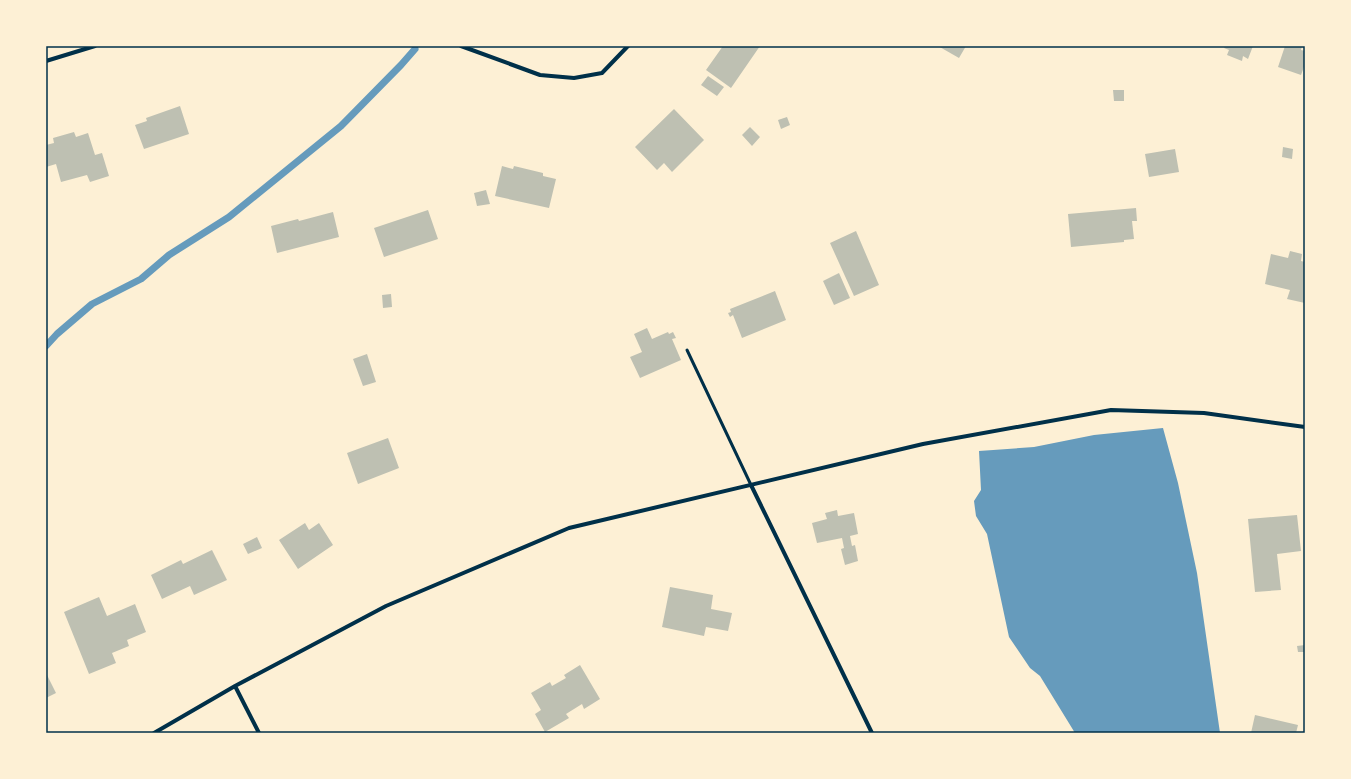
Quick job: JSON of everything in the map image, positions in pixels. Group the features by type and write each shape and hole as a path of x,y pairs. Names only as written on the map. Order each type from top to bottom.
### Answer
{"street":[{"path":"46,61 95,46"},
{"path":"461,46 540,75 574,78 602,73 628,46"},
{"path":"154,733 235,686 386,606 569,528 923,444 1110,410 1204,413 1305,426"},
{"path":"751,486 872,733"},
{"path":"235,686 258,733"}],"lane":[{"path":"687,350 751,486"}],"water":[{"path":"1163,428 1178,483 1197,573 1220,733 1075,733 1040,676 1030,668 1009,637 987,534 976,516 974,501 981,490 979,451 1034,447 1094,435"}],"building":[{"path":"723,46 760,46 731,88 706,70"},
{"path":"938,46 966,46 959,58"},
{"path":"1225,46 1253,46 1248,59 1243,56 1242,61 1227,55 1229,50 1224,48"},
{"path":"1285,46 1302,46 1301,50 1305,51 1305,64 1301,75 1278,67"},
{"path":"708,76 724,87 717,96 701,85"},
{"path":"1113,90 1124,90 1124,101 1114,101"},
{"path":"180,106 189,134 144,149 135,125 147,121 146,118"},
{"path":"674,109 704,140 672,172 664,163 657,170 635,147"},
{"path":"787,117 790,125 781,129 778,120"},
{"path":"750,127 760,137 752,146 742,135"},
{"path":"74,132 76,137 88,133 95,155 102,153 109,176 90,182 87,175 61,182 56,164 46,167 46,145 54,143 53,138"},
{"path":"1283,147 1293,149 1292,159 1282,157"},
{"path":"1175,149 1179,172 1149,177 1145,154"},
{"path":"502,166 513,169 514,166 543,173 543,176 556,179 549,208 495,196"},
{"path":"486,190 490,204 477,206 474,193"},
{"path":"1136,208 1137,221 1132,221 1134,239 1124,240 1124,242 1071,247 1068,214"},
{"path":"428,210 438,239 384,257 374,228"},
{"path":"333,212 339,237 277,253 271,226 298,219 299,221"},
{"path":"856,231 879,285 854,296 830,243"},
{"path":"1290,251 1302,254 1301,261 1305,262 1305,303 1287,299 1290,290 1265,284 1271,254 1288,258"},
{"path":"839,273 850,298 834,305 823,281"},
{"path":"775,291 786,320 742,338 733,315 730,317 728,313 731,312 730,309"},
{"path":"391,294 392,307 383,308 382,295"},
{"path":"647,328 652,339 668,332 669,334 673,332 676,338 672,339 681,360 640,378 630,357 642,352 634,334"},
{"path":"367,354 376,382 363,386 353,359"},
{"path":"388,438 399,468 358,484 347,453"},
{"path":"837,510 838,516 854,513 858,534 850,536 852,546 855,545 858,561 845,565 841,549 844,548 842,538 817,543 812,523 827,519 825,513"},
{"path":"1297,515 1301,551 1277,554 1281,590 1255,592 1248,519"},
{"path":"305,523 309,530 319,523 333,545 298,569 279,540"},
{"path":"257,537 262,548 248,554 243,544"},
{"path":"212,550 227,580 194,595 190,586 162,599 151,575 181,560 183,564"},
{"path":"670,587 713,595 711,609 732,613 728,631 706,627 704,636 662,627"},
{"path":"99,597 107,616 135,604 146,632 127,640 129,646 112,653 116,663 89,674 64,612"},
{"path":"1305,645 1305,652 1298,652 1297,646"},
{"path":"580,665 600,699 584,709 582,704 566,714 569,718 545,732 535,714 541,710 531,693 550,682 552,686 566,678 564,675"},
{"path":"46,673 56,693 46,698"},
{"path":"1255,715 1298,725 1296,733 1251,733"}],"waterway":[{"path":"46,346 57,334 92,304 141,279 169,255 229,217 341,126 415,49"}]}
